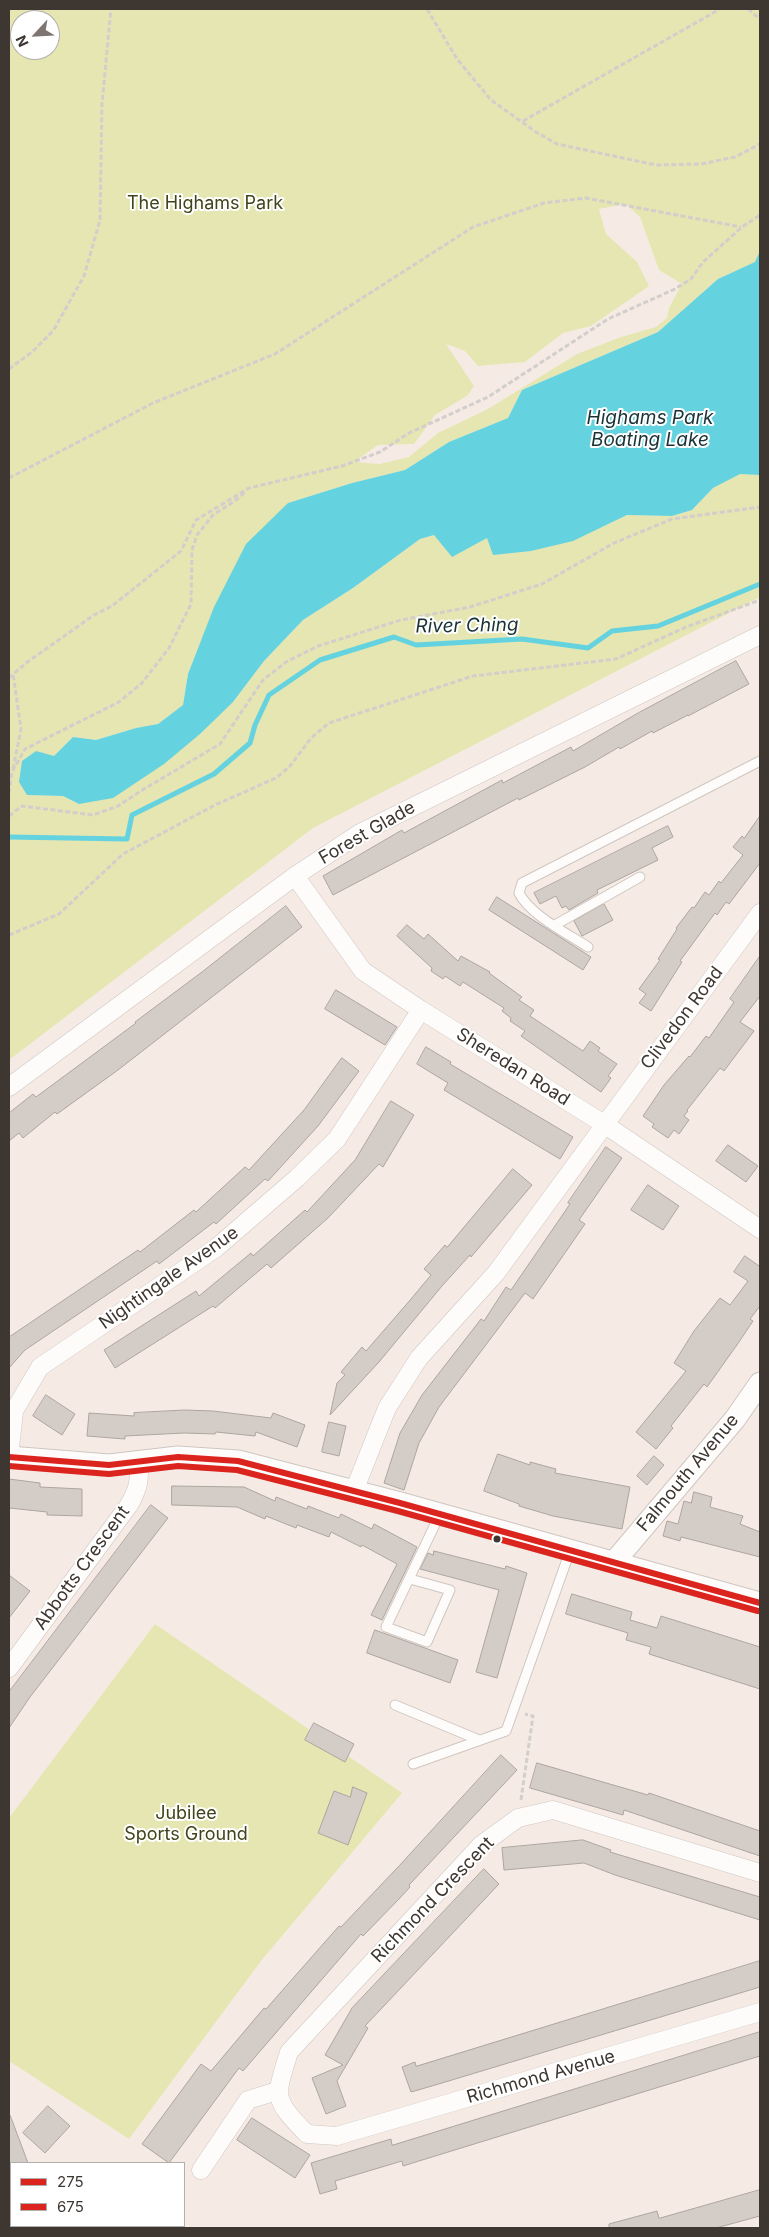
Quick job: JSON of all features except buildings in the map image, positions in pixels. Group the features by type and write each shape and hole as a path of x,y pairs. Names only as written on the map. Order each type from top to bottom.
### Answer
{"street":[{"name":"Forest Glade","path":"9,1087 295,876 360,833 758,641"},
{"name":"Sheredan Road","path":"295,876 363,971 421,1010 604,1124 760,1229"},
{"name":"Clivedon Road","path":"354,1491 387,1408 419,1358 496,1273 760,912"},
{"name":"Nightingale Avenue","path":"9,1457 14,1411 40,1367 216,1248 297,1178 337,1139 421,1010"},
{"name":"Falmouth Avenue","path":"614,1562 735,1419 760,1383"},
{"path":"9,1457 108,1465 187,1457 238,1461 440,1514 760,1603"},
{"name":"Abbotts Crescent","path":"9,1668 129,1505 140,1480 138,1463"},
{"name":"Richmond Crescent","path":"277,2091 289,2052 481,1845 518,1818 553,1810 760,1873"},
{"name":"Richmond Avenue","path":"277,2091 285,2112 307,2134 336,2136 760,2012"},
{"path":"201,2170 248,2100 277,2091"}],"lane":[{"path":"588,947 539,914 522,900 519,893 522,883 760,761"},
{"path":"555,925 640,877"},
{"path":"410,1579 450,1590 426,1642 386,1628 440,1514"},
{"path":"414,1764 506,1731 570,1551"},
{"path":"395,1706 479,1740"}],"path":[{"path":"9,369 32,352 54,331 84,276 100,220 102,104 111,9"},
{"path":"427,9 457,59 490,100 557,144 656,165 702,164 735,157 760,146"},
{"path":"523,121 720,9"},
{"path":"748,9 760,19"},
{"path":"9,478 153,403 275,354 473,227 544,204 586,198 742,227"},
{"path":"9,678 13,673 94,615 112,606 181,551 196,520 249,488 342,466 380,452 409,433 488,397 608,319 675,289 691,279 703,262 742,227 760,215"},
{"path":"12,772 25,749 118,702 142,683 169,648 191,604 192,550 197,535 212,515 235,502 249,488"},
{"path":"9,816 22,806 94,815 118,806 220,744 263,680 286,662 318,646 402,620 470,607 542,584 614,543 672,519 760,507"},
{"path":"9,935 60,914 123,854 215,805 276,778 290,766 311,738 330,723 473,676 616,659 686,626 760,600"},
{"path":"9,794 21,730 13,673"},
{"path":"522,1792 534,1716"}],"green space":[{"name":"The Highams Park","path":"9,9 760,9 760,251 756,262 718,279 658,332 522,390 508,418 449,442 405,470 352,483 288,503 214,608 188,674 183,705 158,724 136,728 96,740 73,737 54,756 27,795 63,796 79,804 233,702 264,661 303,620 353,588 420,539 434,535 487,538 602,527 627,515 672,516 692,510 713,488 740,473 760,475 760,597 313,828 9,1060","holes":["626,204 640,217 659,270 682,284 669,308 667,318 656,327 621,337 577,354 488,409 438,433 409,457 380,464 354,462 378,445 414,444 435,415 467,396 474,386 446,344 465,351 478,366 525,362 563,333 591,326 649,286 637,262 606,234 599,209"]},
{"name":"Jubilee Sports Ground","path":"155,1624 402,1793 261,1961 129,2139 9,2061 9,1818"}],"water":[{"name":"Highams Park Boating Lake","path":"760,251 760,475 740,474 713,488 692,510 672,516 627,515 573,541 531,551 493,555 487,538 452,557 434,535 420,539 353,588 303,620 264,661 233,702 200,734 164,764 113,798 79,804 63,796 27,795 19,782 22,761 36,751 54,756 73,737 96,740 136,728 158,724 183,705 188,674 214,607 246,544 288,503 352,483 405,470 449,442 508,418 522,390 658,332 718,279 755,262"}],"waterway":[{"name":"River Ching","path":"9,837 127,839 132,815 214,774 250,743 255,725 269,695 320,660 394,637 416,645 522,639 588,648 612,631 658,626 760,584"}],"transit line":[{"name":"275","path":"9,1457 109,1465 178,1457 238,1461 400,1503 760,1603"},
{"name":"675","path":"9,1466 109,1474 178,1466 237,1470 398,1511 758,1611"}]}
